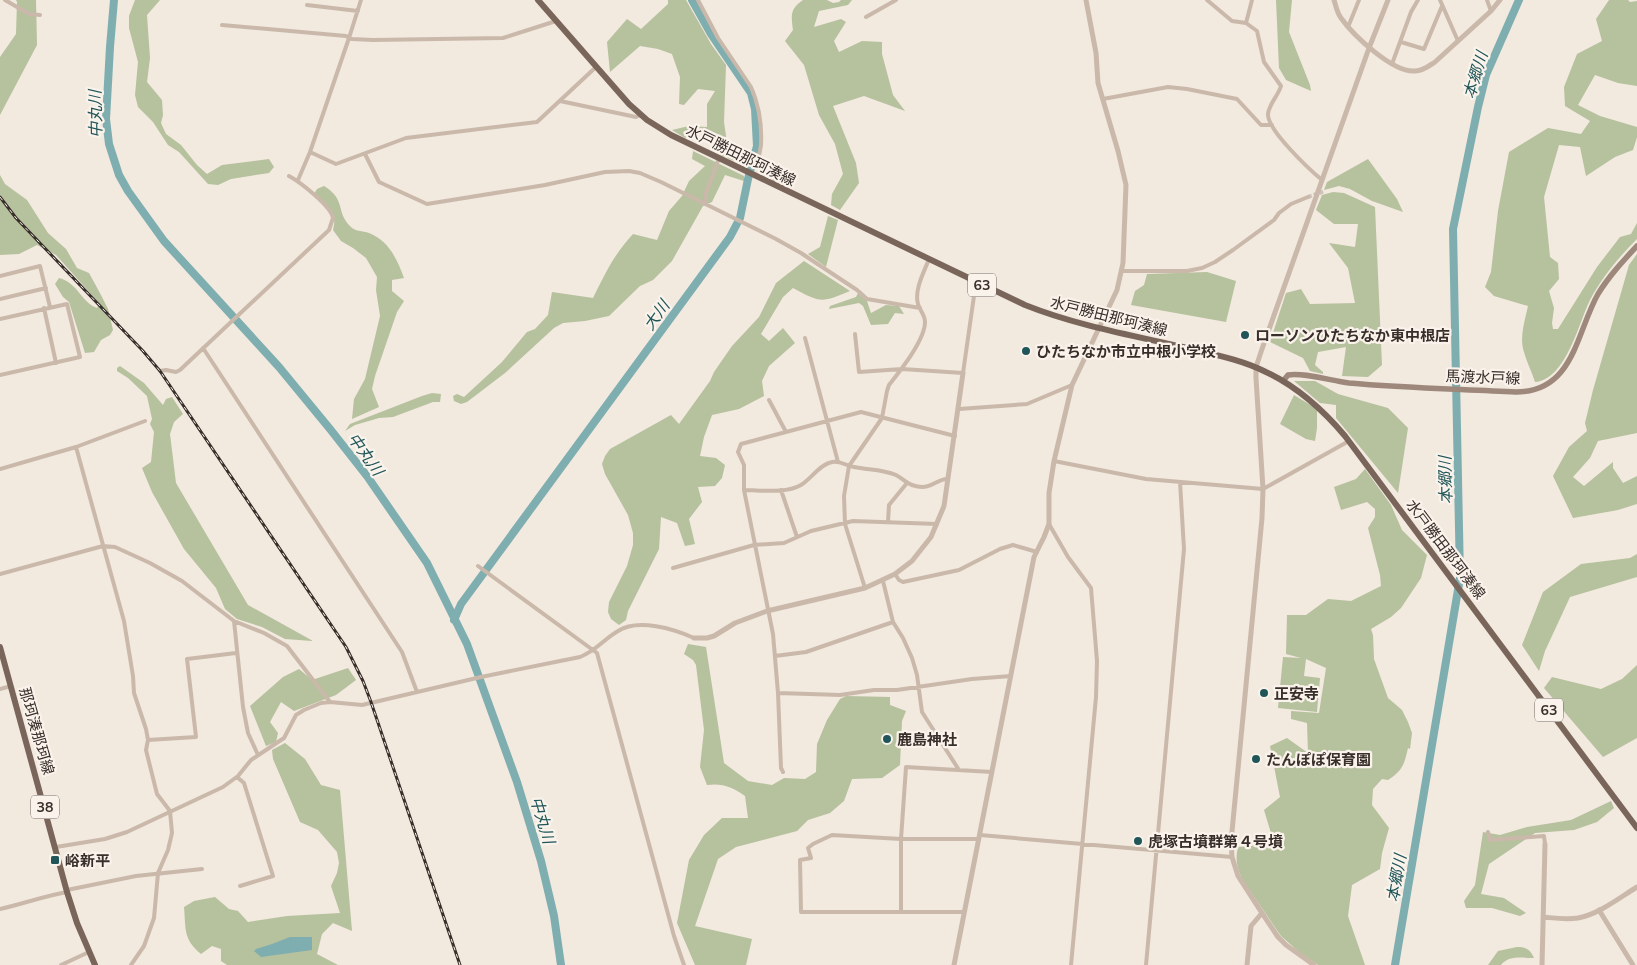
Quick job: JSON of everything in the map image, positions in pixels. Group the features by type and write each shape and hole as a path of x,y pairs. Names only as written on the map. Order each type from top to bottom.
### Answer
{"main road":[{"name":"水戸勝田那珂湊線","path":"538,0 641,115 671,135 1025,305 1054,316 1219,356 1256,367 1297,390 1324,412 1348,441 1637,828"},
{"name":"馬渡水戸線","path":"1283,381 1288,375 1297,374 1338,382 1456,389 1523,392 1538,388 1560,374 1567,364 1598,295 1611,274 1637,246"},
{"name":"那珂湊那珂線","path":"0,647 67,891 77,923 95,965"}],"street":[{"path":"5,0 29,14 40,15"},
{"path":"298,180 310,152 350,38 361,0"},
{"path":"698,0 708,22 755,95 760,119 761,144 758,165 776,177 773,184"},
{"path":"866,16 896,0"},
{"path":"954,965 1034,557 1049,524 1054,461 1072,385 1117,290 1122,271 1126,185 1098,83 1096,53 1086,0"},
{"path":"1207,0 1232,21 1246,24 1257,31 1264,62 1280,83 1280,90 1268,113 1268,120 1299,160 1322,180"},
{"path":"1246,24 1252,0"},
{"path":"1334,0 1338,12 1348,27 1369,48 1392,64 1407,71 1421,70 1435,62 1492,11 1500,0"},
{"path":"1348,27 1359,0"},
{"path":"1314,965 1278,937 1238,876 1232,857 1231,842 1263,489 1256,367 1369,48 1388,0"},
{"path":"1392,64 1411,12 1418,0"},
{"path":"1440,0 1458,41"},
{"path":"1486,0 1492,11"},
{"path":"307,5 358,11"},
{"path":"1401,42 1424,49 1442,6"},
{"path":"222,25 374,40 503,38 556,21"},
{"path":"310,152 336,164 406,138 538,122 596,67"},
{"path":"1103,99 1168,87 1187,88 1216,95 1232,96 1261,125 1272,125"},
{"path":"560,101 636,118 641,115"},
{"path":"365,154 380,182 427,204 546,185 605,172 629,171 640,173 802,253 857,290 867,299 920,308"},
{"path":"706,204 706,193 719,158"},
{"path":"160,371 176,372 180,370 329,230 333,218 330,210 298,180 290,176"},
{"path":"1122,271 1202,268 1233,250 1274,220 1279,213 1291,204 1308,197"},
{"path":"866,588 845,524 844,496 849,466 882,418 886,391 914,350 925,326 924,314 918,303 918,293 929,259"},
{"path":"0,276 40,266 50,307"},
{"path":"56,847 104,839 127,832 223,787 237,777 258,755 284,738 296,715 304,710 330,702 362,705 580,657 594,651 616,632 631,626 672,629 694,638 707,638 714,636 735,623 768,610 866,588 895,574 920,552 938,524 944,506 976,282"},
{"path":"0,299 46,288"},
{"path":"0,319 67,304 80,357 0,375"},
{"path":"44,308 56,362"},
{"path":"855,334 858,372 902,369 963,373"},
{"path":"805,338 838,462"},
{"path":"203,348 402,652 418,692"},
{"path":"959,409 1027,404 1072,385"},
{"path":"769,400 786,432"},
{"path":"783,772 781,768 775,656 768,610 744,490 744,465 738,452 741,444 861,412 955,436"},
{"path":"0,469 76,447 145,421"},
{"path":"1054,461 1146,478 1263,489 1348,441"},
{"path":"76,447 124,621 134,693 144,722 148,740 146,750 157,794 170,811 172,833 168,850 158,873 154,918 144,946 131,965"},
{"path":"744,490 781,490 801,484 828,463 838,462 849,466 881,470 895,475 907,483 925,488 944,479 948,480"},
{"path":"1146,965 1184,549 1180,482"},
{"path":"888,522 889,505 907,483"},
{"path":"781,490 797,537"},
{"path":"673,568 754,545 784,543 811,531 853,522 938,524"},
{"path":"1049,524 1068,557 1091,588 1097,661 1096,697 1071,965"},
{"path":"895,574 903,582 959,570 1000,549 1013,545 1037,552"},
{"path":"0,574 104,546 115,547 150,563 182,581 234,621 264,633 287,646 330,702"},
{"path":"478,566 597,653 674,936 684,965"},
{"path":"883,581 893,622 908,648 917,676 922,712 959,770"},
{"path":"234,621 243,707 248,733 258,755"},
{"path":"775,656 806,652 893,622"},
{"path":"148,740 196,737 187,659 236,653"},
{"path":"778,693 840,695 1011,676"},
{"path":"0,689 11,686"},
{"path":"901,912 901,839 906,767 992,772"},
{"path":"237,777 244,783 272,876 240,886"},
{"path":"1488,832 1490,840 1544,836 1542,965"},
{"path":"964,912 801,912 800,860 811,858 808,848 832,835 901,839 979,837 1232,857"},
{"path":"0,909 43,896 136,876 202,869"},
{"path":"1543,917 1577,918 1600,910 1637,887"},
{"path":"1600,910 1633,965"},
{"path":"1247,965 1251,926 1262,913"},
{"path":"61,965 89,952"}],"green space":[{"path":"16,0 36,0 37,45 0,115 0,57 16,34"},
{"path":"135,0 160,0 147,15 150,58 147,82 162,100 163,115 161,123 166,134 181,145 207,174 222,165 269,159 274,167 269,173 231,179 218,185 208,184 179,152 168,145 153,122 138,107 135,95 138,62 129,28 129,16"},
{"path":"668,0 686,0 711,44 726,65 724,122 728,150 749,163 747,165 720,155 713,137 693,132 685,138 672,130 689,126 707,127 707,104 715,91 698,89 684,105 679,104 680,77 672,54 640,46 610,72 607,42 627,19 641,29 668,4"},
{"path":"803,0 827,0 833,3 841,0 852,0 848,5 819,11 814,27 841,19 846,22 834,41 839,52 862,41 882,42 882,54 893,95 905,111 864,96 833,106 856,163 859,183 840,210 831,205 832,194 843,174 835,144 819,115 804,65 785,41 793,30 792,13"},
{"path":"1276,0 1292,0 1289,32 1311,91 1286,80 1279,68"},
{"path":"1609,0 1637,1 1637,86 1618,83 1595,75 1578,105 1600,116 1637,127 1637,137 1633,150 1615,157 1586,176 1580,147 1559,145 1544,197 1550,257 1558,263 1559,279 1549,291 1554,308 1553,329 1558,329 1597,267 1620,237 1631,234 1637,223 1637,239 1600,283 1590,300 1563,361 1546,379 1535,382 1522,341 1528,306 1494,296 1485,287 1491,272 1498,211 1509,152 1548,128 1581,134 1590,121 1565,106 1564,87 1577,54 1602,41 1596,19"},
{"path":"693,151 744,176 744,181 725,175 712,202 703,206 672,261 653,280 640,286 609,316 563,323 554,328 505,373 467,402 461,404 454,401 453,396 457,394 464,397 502,362 527,332 535,329 548,315 552,292 593,298 615,257 633,234 657,240 669,211 682,196 689,181 705,166 692,159"},
{"path":"1368,159 1397,199 1403,212 1372,201 1350,189 1339,186 1324,190 1327,182"},
{"path":"0,175 5,184 27,200 48,233 66,249 77,268 89,273 101,295 108,309 113,330 110,335 101,340 94,352 85,353 69,302 63,297 55,284 59,278 65,280 92,305 97,308 99,303 56,255 37,245 19,254 0,255"},
{"path":"324,186 336,196 346,222 352,228 376,236 387,246 404,278 392,280 392,291 404,301 397,312 375,376 372,389 379,407 352,419 354,399 365,379 380,316 376,290 377,277 366,258 341,241 333,230 333,213 314,194 317,189"},
{"path":"1333,192 1344,193 1375,207 1382,365 1368,377 1342,376 1346,347 1318,352 1315,365 1323,374 1310,371 1303,358 1270,342 1286,293 1301,289 1310,304 1355,303 1348,268 1329,243 1355,247 1358,224 1334,224 1316,210 1322,195"},
{"path":"828,216 838,220 826,267 808,254 820,247"},
{"path":"1637,254 1637,433 1598,441 1590,458 1573,477 1584,486 1613,462 1613,468 1623,483 1637,476 1637,504 1618,510 1573,518 1553,476 1569,447 1587,431 1585,423 1593,390 1629,265"},
{"path":"804,261 850,291 833,298 821,300 793,288 783,297 761,334 769,341 783,328 795,343 769,366 762,381 764,396 739,409 712,415 704,437 700,456 716,458 725,465 722,478 715,486 698,487 702,502 689,519 695,544 685,546 677,523 661,517 659,549 628,611 626,620 619,625 611,619 608,612 609,602 627,566 633,545 633,533 628,515 605,474 602,464 605,456 610,449 671,415 679,424 732,346 759,317 776,283"},
{"path":"1207,272 1236,281 1226,322 1131,305 1135,291 1144,285 1147,274"},
{"path":"858,293 867,301 871,313 886,305 899,306 904,314 895,313 888,324 871,325 863,306 859,303 829,309 830,306 856,297"},
{"path":"120,366 144,383 163,405 166,399 172,397 183,414 174,422 170,434 176,483 248,605 313,641 285,639 262,627 237,619 225,609 216,588 184,549 152,492 142,468 151,462 154,432 150,424 152,419 147,396 128,378 117,371 117,368"},
{"path":"1294,381 1315,381 1338,394 1388,408 1408,428 1398,493 1336,418 1336,405 1320,403"},
{"path":"432,393 441,394 440,402 433,402 393,417 379,418 355,425 345,431 350,424"},
{"path":"1294,395 1317,409 1315,441 1306,439 1280,424"},
{"path":"1365,469 1391,505 1402,530 1427,555 1421,578 1401,608 1391,617 1371,629 1374,659 1388,698 1402,710 1412,733 1410,749 1408,748 1400,770 1388,780 1382,779 1373,789 1372,805 1389,828 1380,869 1352,885 1348,916 1365,965 1318,965 1281,936 1242,879 1237,856 1238,847 1274,843 1264,810 1280,797 1270,746 1287,738 1308,753 1307,723 1291,719 1291,711 1319,713 1326,668 1306,659 1304,676 1320,678 1317,712 1278,708 1283,657 1301,658 1286,654 1287,615 1306,615 1328,599 1351,601 1381,586 1368,528 1375,517 1375,509 1367,502 1341,510 1334,487 1356,479"},
{"path":"1637,554 1637,577 1570,597 1545,651 1539,671 1522,645 1543,592 1581,564 1630,558"},
{"path":"688,644 706,647 724,763 748,781 772,785 784,778 805,779 816,772 817,744 827,720 840,699 846,696 890,697 890,705 906,711 902,721 900,765 882,778 852,779 844,801 830,813 808,820 797,831 736,847 718,859 695,926 752,939 746,965 695,965 677,923 689,860 704,835 722,818 748,818 745,796 727,786 707,785 700,767 704,730 696,665 693,660 684,654"},
{"path":"1637,665 1637,738 1603,757 1544,688 1552,677 1601,689 1622,679"},
{"path":"348,668 356,680 336,695 294,711 281,702 270,722 278,733 276,742 266,746 250,706 283,677 299,669 312,680"},
{"path":"285,743 305,759 321,785 340,790 352,931 333,923 322,934 317,954 338,965 227,965 221,961 221,949 212,946 201,954 195,949 188,938 184,907 194,901 215,897 229,909 238,911 248,922 287,916 340,913 331,886 339,863 337,852 318,830 300,822 273,759 272,750"},
{"path":"1611,801 1614,808 1597,822 1574,830 1535,833 1489,864 1481,894 1504,898 1526,913 1520,916 1492,908 1466,908 1464,901 1475,885 1483,832 1500,835 1527,827 1571,820"},
{"path":"1517,947 1527,949 1534,958 1516,958 1508,960 1501,965 1488,965 1498,951"}],"water":[{"path":"290,937 312,937 312,950 261,957 254,951 256,949"}],"waterway":[{"name":"中丸川","path":"114,0 106,119 109,144 119,175 128,191 164,241 279,367 330,429 367,476 427,563 467,644 517,782 541,861 554,916 561,965"},
{"name":"大川","path":"454,620 461,604 730,237 740,218 757,146 755,109 751,93 711,34 692,0"},
{"name":"本郷川","path":"1395,965 1460,578 1453,229 1486,75 1519,0"}],"tunnel":[{"path":"1308,197 1325,191"}],"railway":[{"path":"0,197 16,218 160,371 346,647 371,702 460,965"}],"place":[{"name":"ローソンひたちなか東中根店","path":"1245,335"},
{"name":"ひたちなか市立中根小学校","path":"1026,351"},
{"name":"正安寺","path":"1264,693"},
{"name":"鹿島神社","path":"887,739"},
{"name":"たんぽぽ保育園","path":"1256,759"},
{"name":"虎塚古墳群第４号墳","path":"1138,841"},
{"name":"峪新平","path":"55,860"}]}
